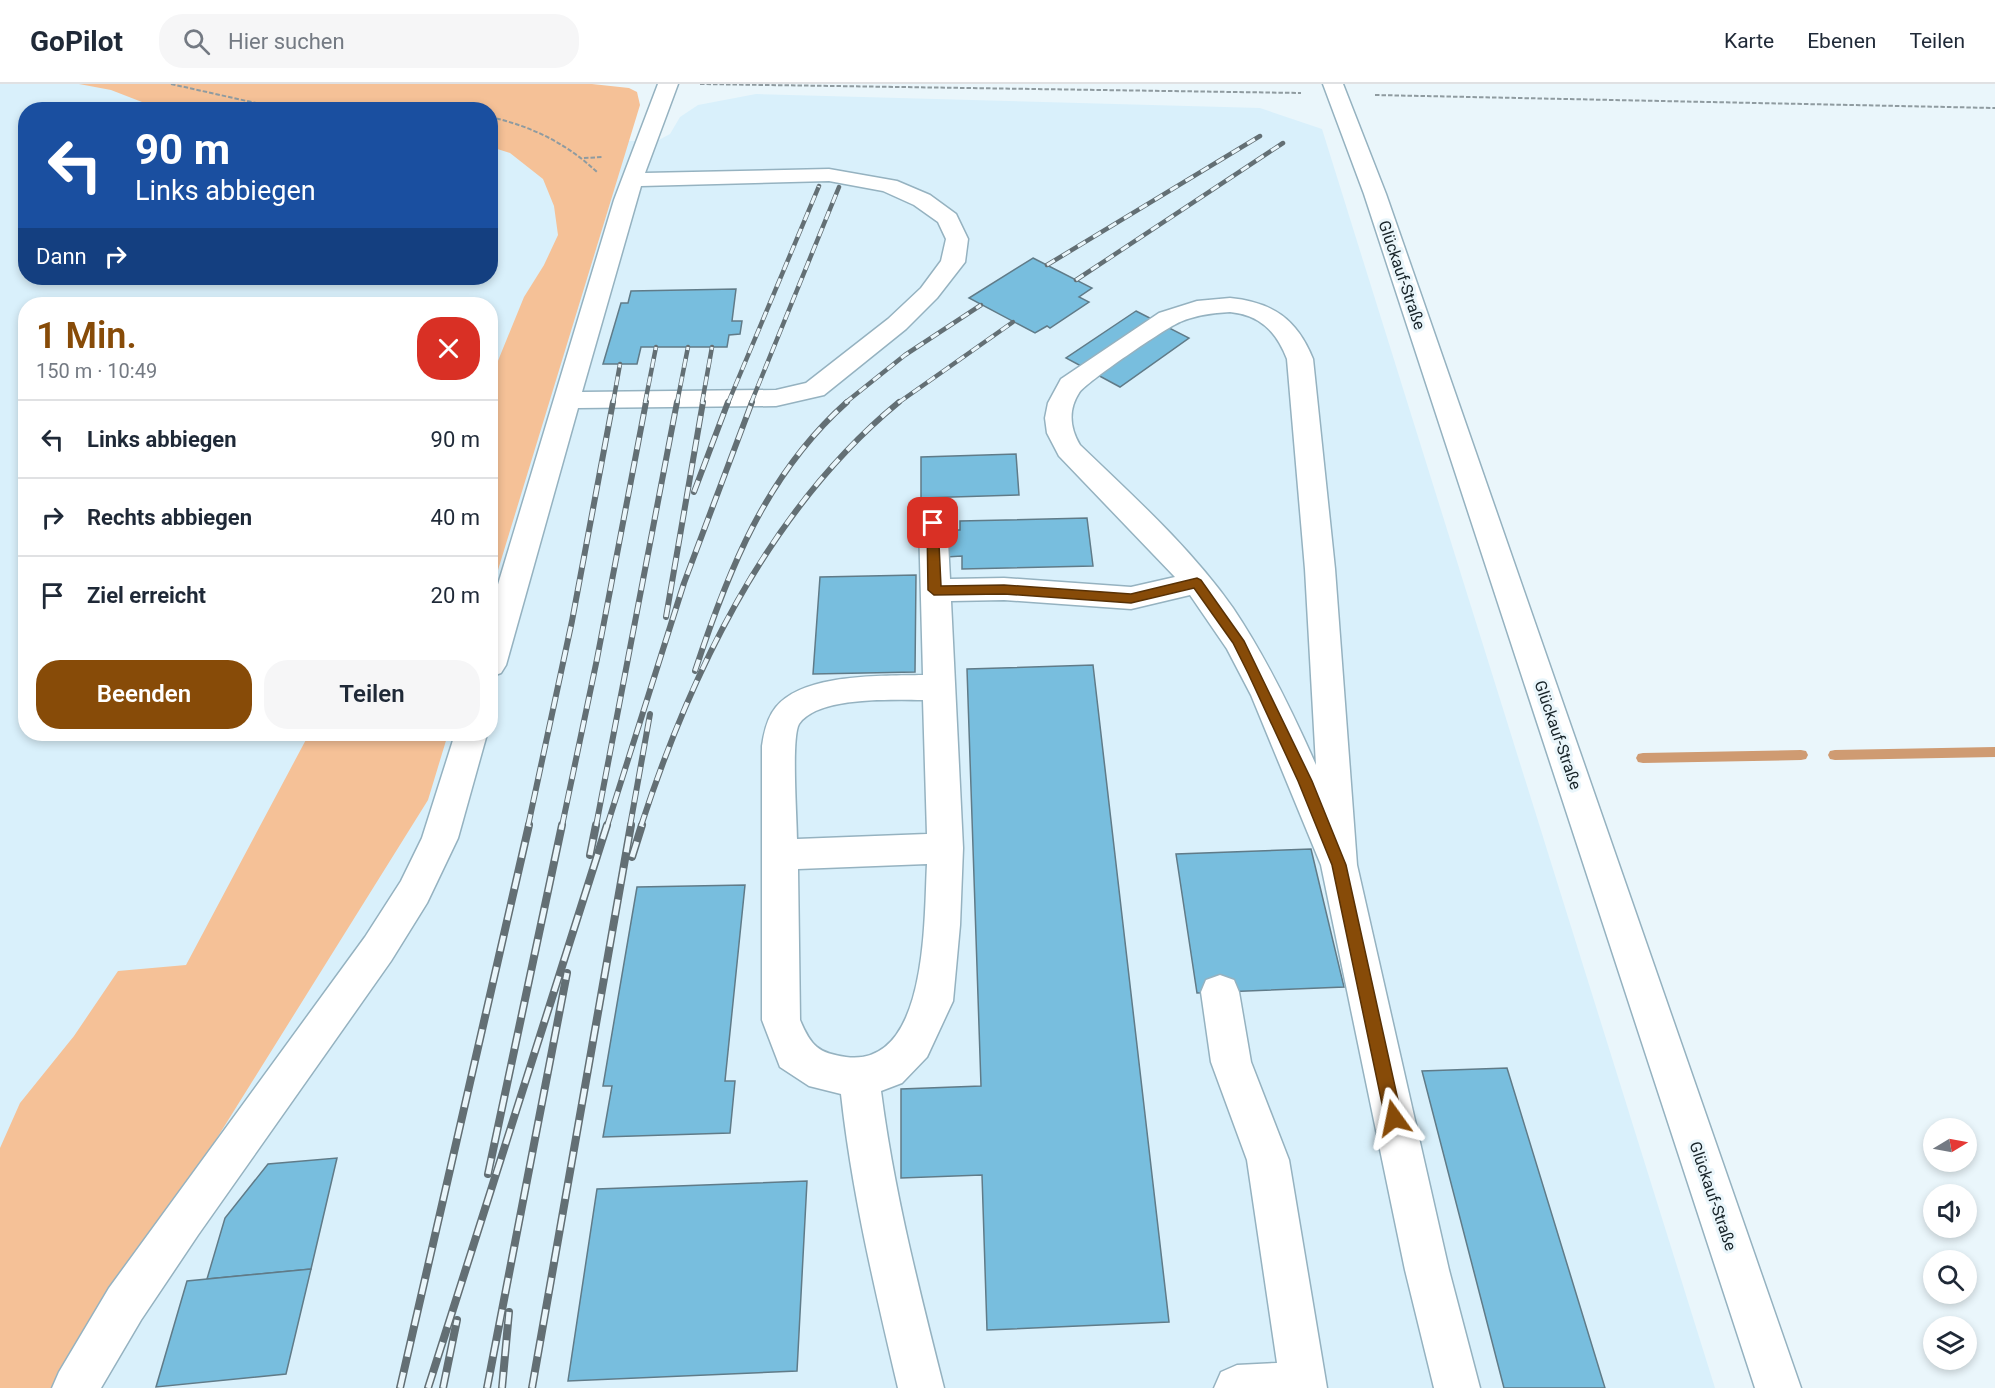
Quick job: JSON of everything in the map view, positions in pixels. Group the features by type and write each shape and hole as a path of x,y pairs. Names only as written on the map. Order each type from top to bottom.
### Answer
{"street":[{"path":"498,637 628,190 668,84"},
{"name":"Glückauf-Straße","path":"1335,89 1379,206 1778,1388"},
{"path":"567,400 776,398 814,389 897,324 929,293 953,262 957,239 948,219 922,200 889,186 829,175 628,190"},
{"path":"1339,865 1305,781 1238,641 1197,583 1069,450 1059,433 1057,416 1061,399 1070,385 1168,318 1205,305 1251,308 1284,328 1300,358 1320,569 1339,865 1427,1270 1457,1388"},
{"path":"933,523 934,590 940,687 945,848 942,925 934,1001 913,1044 888,1070 859,1078 823,1073 794,1054 781,1020 782,855 779,746 787,716 798,705 833,693 940,687"},
{"path":"934,590 1004,589 1131,598 1197,583"},
{"path":"75,1388 132,1294 378,949 414,892 440,838 469,741"},
{"path":"782,855 945,848"},
{"path":"1220,992 1231,1062 1268,1160 1304,1387 1237,1388"},
{"path":"859,1078 868,1154 883,1233 921,1388"}],"path":[{"path":"171,84 251,102"},
{"path":"694,84 1335,89 1995,108"},
{"path":"498,119 538,130 584,158 628,190"}],"shaded area":[{"path":"0,84 474,84 628,141 657,141 670,134 680,117 698,105 756,94 1260,108 1322,129 1715,1388 0,1388"},
{"path":"79,84 592,84 629,88 637,92 640,105 498,570 498,361 524,297 544,265 558,235 554,206 543,179 510,153 498,149 498,102 142,102 111,90"},
{"path":"305,741 446,741 428,800 61,1388 0,1388 0,1148 20,1103 74,1036 118,971 186,965"}],"building":[{"path":"1033,258 1092,288 1079,297 1089,302 1050,328 1047,326 1035,333 969,298"},
{"path":"736,289 732,321 742,321 740,334 729,335 727,347 641,347 637,364 603,364 621,303 628,303 631,291"},
{"path":"1136,311 1189,338 1120,387 1066,358"},
{"path":"1016,454 1019,495 921,498 921,457"},
{"path":"1087,518 1093,566 962,569 962,556 946,557 945,530 960,530 960,521"},
{"path":"916,575 915,672 813,674 820,577"},
{"path":"1093,665 1169,1322 987,1330 982,1175 901,1178 901,1089 981,1086 967,669"},
{"path":"1311,849 1344,987 1197,993 1176,854"},
{"path":"745,885 725,1081 735,1081 730,1133 603,1137 612,1086 603,1086 637,887"},
{"path":"1507,1068 1605,1388 1504,1388 1422,1071"},
{"path":"337,1158 311,1269 207,1279 225,1218 268,1164"},
{"path":"807,1181 797,1371 568,1381 597,1189"},
{"path":"311,1269 286,1374 156,1387 187,1281"}],"waterway":[{"path":"1835,755 1995,752"},
{"path":"1643,758 1801,755"}],"railway":[{"path":"1047,265 1260,136"},
{"path":"1076,280 1283,143"},
{"path":"728,403 819,186"},
{"path":"751,403 839,187"},
{"path":"845,403 905,355 981,305"},
{"path":"898,403 1013,322"},
{"path":"645,403 656,347"},
{"path":"677,403 688,347"},
{"path":"702,403 712,347"},
{"path":"613,403 620,364"},
{"path":"528,826 572,621 613,402"},
{"path":"562,826 597,659 646,402"},
{"path":"596,826 677,402"},
{"path":"666,617 703,402"},
{"path":"694,492 728,402"},
{"path":"607,826 684,583 752,402"},
{"path":"695,671 736,561 772,492 794,460 847,402"},
{"path":"641,826 661,767 685,708 711,651 741,595 774,541 811,491 853,444 899,402"},
{"path":"630,826 650,714"},
{"path":"400,1388 529,825"},
{"path":"488,1174 562,825"},
{"path":"590,855 596,825"},
{"path":"428,1388 607,825"},
{"path":"532,1388 631,825"},
{"path":"632,857 642,825"},
{"path":"487,1388 567,973"},
{"path":"502,1388 509,1312"},
{"path":"443,1388 457,1320"}],"route":[{"path":"933,523 934,590 1004,589 1131,598 1155,595 1197,583 1238,641 1271,706 1339,865 1394,1118"}]}
